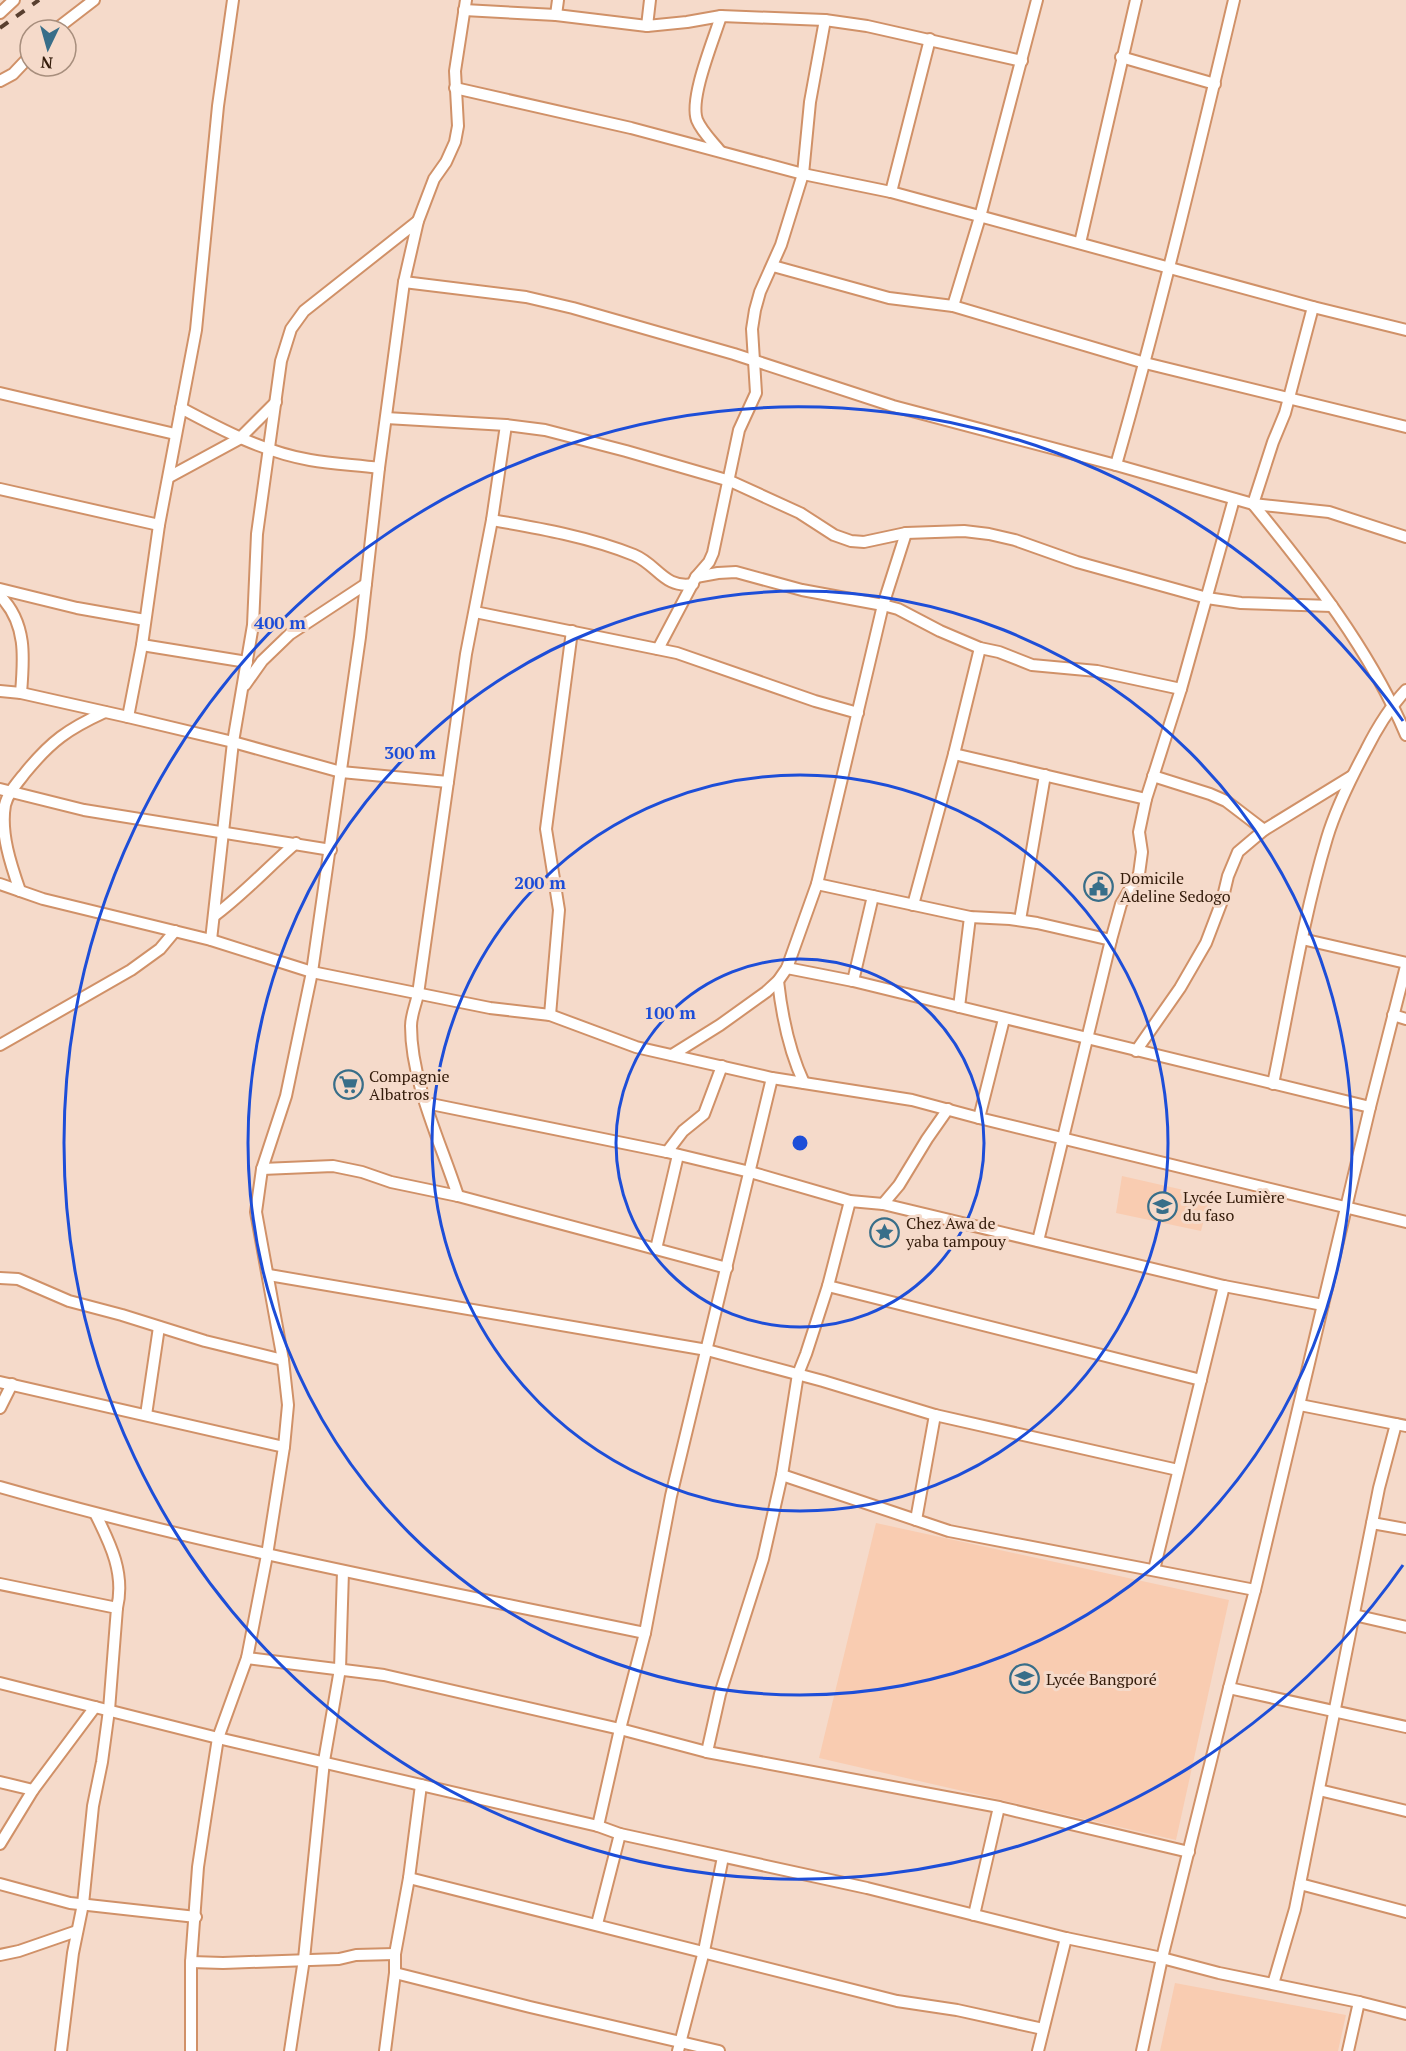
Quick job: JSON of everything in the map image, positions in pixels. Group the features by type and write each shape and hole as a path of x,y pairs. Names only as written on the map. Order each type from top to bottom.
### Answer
{"street":[{"path":"0,12 14,0"},
{"path":"71,18 94,0"},
{"path":"128,717 142,645 159,525 196,330 218,106 233,0"},
{"path":"556,15 558,0"},
{"path":"647,26 650,0"},
{"path":"953,306 980,218 1037,0"},
{"path":"1080,243 1121,57 1136,0"},
{"path":"1116,465 1145,363 1234,0"},
{"path":"191,2051 191,1962 198,1867 218,1738 247,1658 267,1555 284,1448 288,1405 269,1275 256,1212 262,1169 289,1085 312,972 331,850 404,282 418,221 434,179 446,162 455,141 458,126 455,71 465,5 647,26 721,16 825,20 930,39 1022,61"},
{"path":"720,151 698,120 696,96 721,16"},
{"path":"658,649 695,580 713,553 739,430 756,393 752,329 755,310 760,292 773,266 803,174 810,102 825,20"},
{"path":"891,192 930,39"},
{"path":"1121,57 1215,84"},
{"path":"0,81 18,69"},
{"path":"455,88 591,118 803,174 891,192 1313,308 1406,330"},
{"path":"211,940 233,742 244,687 255,605 257,534 281,361 291,329 304,311 418,221"},
{"path":"773,266 889,298 953,306 1145,363 1406,427"},
{"path":"404,282 526,297 583,310 754,361 893,406 1253,504 1329,512 1406,537"},
{"path":"1253,504 1289,397 1313,308"},
{"path":"0,393 175,434"},
{"path":"169,477 239,439 276,402"},
{"path":"181,408 239,439 269,449 311,460 379,468"},
{"path":"386,418 506,425 545,430 730,481 800,513 834,535 851,542 864,542 906,533 964,531 989,534 1015,540 1077,562 1207,598 1241,603 1332,606"},
{"path":"458,1196 426,1102 413,1054 411,1023 418,994 466,654 492,520 506,425"},
{"path":"0,489 159,525"},
{"path":"1038,1241 1111,940 1121,904 1139,874 1142,852 1139,832 1146,799 1207,598 1234,499"},
{"path":"1253,504 1332,606 1365,655 1393,703 1406,735"},
{"path":"492,520 534,527 626,553 645,560 674,584 682,586 695,580 736,572 794,589 883,604 980,648 999,652 1032,665 1097,671 1180,689"},
{"path":"672,1055 720,1025 778,981 787,968 817,884 883,604 906,533"},
{"path":"244,687 262,661 290,634 366,584"},
{"path":"0,589 77,608 145,620"},
{"path":"0,596 9,607 21,631 23,662 21,693"},
{"path":"475,612 677,653 815,701 858,713"},
{"path":"550,1015 559,910 546,829 572,631"},
{"path":"142,645 247,662"},
{"path":"913,905 980,648"},
{"path":"1273,1084 1302,939 1327,837 1375,732 1393,703 1406,690"},
{"path":"0,691 21,693 128,717 233,742 341,772 448,782"},
{"path":"20,891 7,849 5,791 52,743 79,724 105,712"},
{"path":"954,754 1146,799"},
{"path":"1020,920 1045,775"},
{"path":"1153,776 1226,801 1264,830"},
{"path":"1136,1051 1180,988 1206,943 1238,852 1264,830 1353,776"},
{"path":"5,791 84,810 331,850"},
{"path":"214,916 238,898 296,843"},
{"path":"0,884 43,899 211,940 312,972 490,1008 550,1015 636,1047 772,1078 912,1100 979,1119 1406,1222"},
{"path":"817,884 970,917 1020,920 1111,940"},
{"path":"853,981 873,896"},
{"path":"959,1007 970,917"},
{"path":"0,1045 131,970 160,949 175,931"},
{"path":"1142,2051 1162,1958 1229,1688 1256,1590 1370,1107 1406,965 1302,939"},
{"path":"787,968 853,981 1370,1107"},
{"path":"778,981 782,1016 795,1063 804,1083"},
{"path":"1393,1016 1406,1019"},
{"path":"979,1119 1004,1019"},
{"path":"656,1249 673,1153 683,1131 704,1114 722,1066"},
{"path":"598,1826 645,1633 671,1496 772,1078"},
{"path":"426,1102 673,1153 750,1172 850,1201 883,1204 1224,1286 1323,1305"},
{"path":"883,1204 899,1185 948,1110"},
{"path":"262,1169 333,1166 362,1172 391,1182 458,1196 727,1268"},
{"path":"707,1752 720,1694 763,1559 782,1475 798,1374 807,1354 828,1286 850,1201"},
{"path":"269,1275 707,1350 798,1374 935,1415 1178,1470"},
{"path":"0,1278 18,1280 69,1301 283,1360"},
{"path":"828,1286 1201,1380"},
{"path":"1154,1570 1224,1286"},
{"path":"146,1415 159,1327"},
{"path":"0,1382 284,1448"},
{"path":"0,1408 12,1383"},
{"path":"1273,1984 1300,1884 1372,1523 1401,1425 1300,1405"},
{"path":"916,1520 935,1415"},
{"path":"782,1475 949,1531 1256,1590"},
{"path":"0,1487 96,1515 267,1555 645,1633"},
{"path":"61,2051 73,1953 83,1904 93,1806 109,1710 119,1584 116,1557 96,1515"},
{"path":"1372,1523 1406,1529"},
{"path":"290,2051 304,1959 324,1761 340,1670 343,1571"},
{"path":"0,1584 117,1608"},
{"path":"1354,1615 1406,1627"},
{"path":"247,1658 384,1675 620,1729 707,1752 999,1807 1189,1852"},
{"path":"0,1683 218,1738 598,1826 620,1834 867,1888 1066,1938 1406,2014"},
{"path":"1229,1688 1406,1727"},
{"path":"0,1844 33,1790 95,1707"},
{"path":"0,1782 33,1790"},
{"path":"385,2051 395,1973 395,1954 409,1878 421,1785"},
{"path":"1319,1790 1406,1811"},
{"path":"974,1915 999,1807"},
{"path":"597,1924 620,1834"},
{"path":"680,2046 704,1951 723,1857"},
{"path":"409,1878 897,2001 957,2010 1043,2029"},
{"path":"0,1884 70,1903 196,1917"},
{"path":"1300,1884 1406,1912"},
{"path":"0,1956 77,1931"},
{"path":"1042,2050 1043,2029 1066,1938"},
{"path":"191,1962 339,1959 356,1955 395,1954"},
{"path":"395,1973 680,2046 719,2051"},
{"path":"1348,2051 1359,2002"}],"shaded area":[{"name":"Lycée Lumière du faso","path":"1122,1176 1210,1196 1201,1231 1116,1213"},
{"name":"Lycée Bangporé","path":"876,1523 1229,1600 1176,1840 819,1758"},
{"path":"1175,1983 1346,2015 1338,2051 1160,2051"}],"railway":[{"path":"0,28 39,0"}],"place":[{"name":"Domicile Adeline Sedogo","path":"1099,887"},
{"name":"Compagnie Albatros","path":"348,1085"},
{"name":"Lycée Lumière du faso","path":"1162,1206"},
{"name":"Chez Awa de yaba tampouy","path":"885,1232"},
{"name":"Lycée Bangporé","path":"1025,1679"}]}
